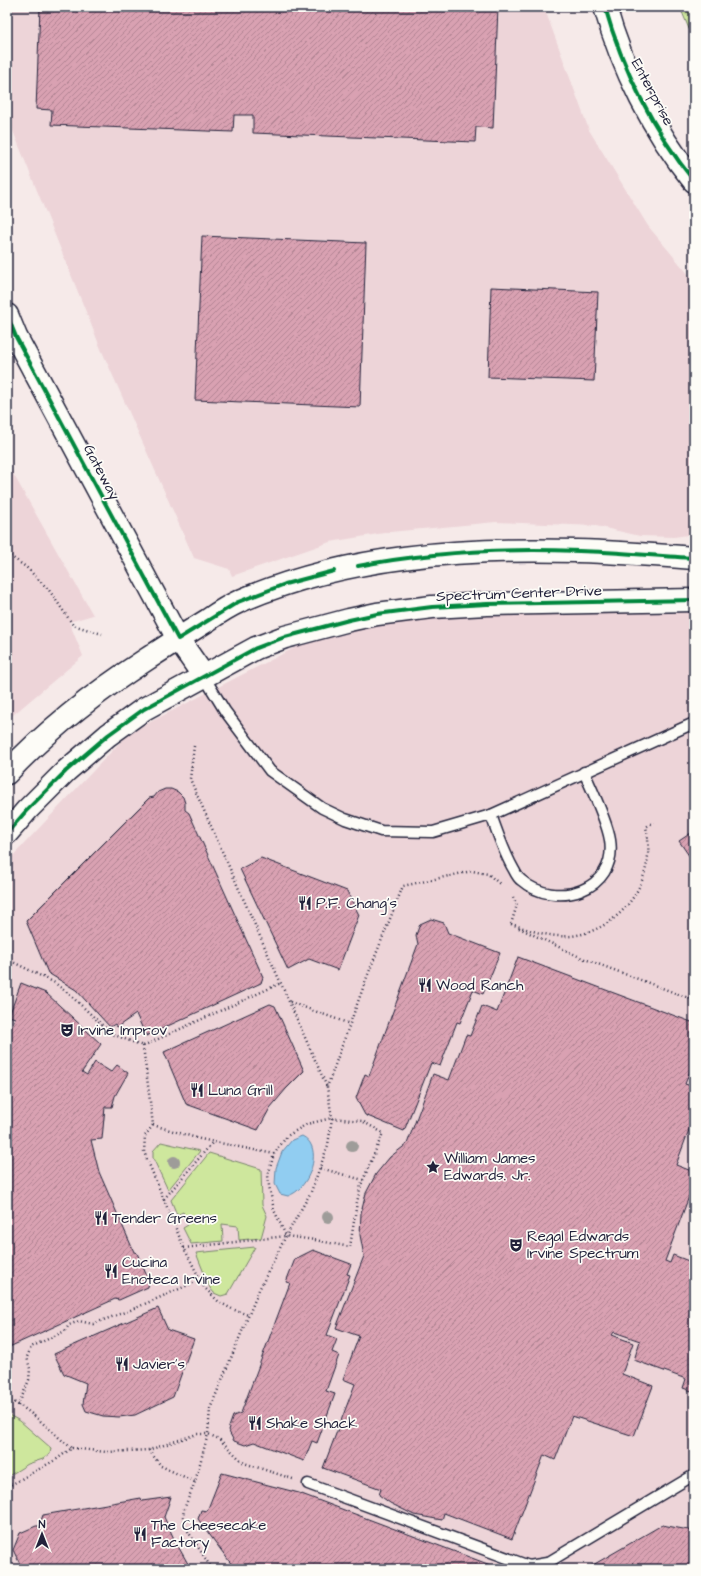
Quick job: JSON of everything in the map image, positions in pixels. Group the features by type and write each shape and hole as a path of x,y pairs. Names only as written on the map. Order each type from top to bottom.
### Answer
{"street":[{"name":"Enterprise","path":"605,7 618,49 634,83 656,124 685,170 694,181"},
{"name":"Gateway","path":"7,316 16,337 178,639 204,675"},
{"path":"7,773 40,740 81,705 106,687 178,639 238,602 261,592 328,572 392,560 465,552 578,551 694,558"},
{"name":"Spectrum Center Drive","path":"7,833 44,792 103,739 151,704 256,648 286,637 323,626 377,614 432,607 459,605 694,600"}],"lane":[{"path":"204,675 225,711 270,771 322,808 345,819 381,831 433,832 490,815 694,722"},
{"path":"490,815 506,855 520,880 533,888 557,895 573,894 590,887 604,872 609,862 610,840 584,772"},
{"path":"308,1484 529,1566 547,1563 694,1475"}],"path":[{"path":"7,554 26,567 49,590 73,625 102,634"},
{"path":"194,746 190,779 327,1087 332,1118 328,1145 311,1192 286,1236 248,1315 210,1409 208,1434 195,1482 184,1509 183,1517 184,1525 212,1569"},
{"path":"511,924 544,934 570,936 593,930 612,920 624,910 642,883 649,853 646,827 654,822"},
{"path":"327,1087 403,886 472,871 488,874 502,886"},
{"path":"511,924 517,905 513,896"},
{"path":"511,924 582,958 694,1000"},
{"path":"7,959 55,983 112,1034 143,1046 281,983"},
{"path":"289,1001 350,1024"},
{"path":"143,1046 153,1125 145,1136 144,1152 184,1248 208,1293 218,1302 248,1315"},
{"path":"184,1248 286,1236 350,1247 357,1202 363,1180 383,1132 362,1121 332,1118 319,1120 297,1129 287,1136 274,1154 268,1176 274,1210 286,1236"},
{"path":"153,1125 213,1142 274,1154"},
{"path":"164,1199 213,1142"},
{"path":"320,1168 363,1180"},
{"path":"18,1406 30,1380 28,1357 31,1347 65,1331 69,1325 79,1321 93,1324 133,1309 200,1280"},
{"path":"7,1400 32,1415 72,1448 106,1452 149,1450 197,1434 208,1434 220,1439 244,1463 308,1484"},
{"path":"7,1487 57,1459 72,1448"},
{"path":"149,1450 161,1466 195,1482"}],"shaded area":[{"path":"7,7 544,7 589,130 648,226 694,281 694,534 674,537 640,536 596,526 496,522 390,532 330,542 232,576 229,569 194,558 101,349 11,126 7,112"},
{"path":"7,463 93,615 69,622 83,656 7,720"},
{"path":"694,600 694,1569 7,1569 7,862 129,733 327,631 438,606"}],"green space":[{"path":"680,7 694,7 694,41"},
{"path":"161,1142 200,1151 168,1190 153,1158 153,1151"},
{"path":"209,1153 261,1169 262,1205 267,1216 261,1238 239,1240 238,1226 222,1224 223,1241 191,1244 183,1228 188,1225 183,1212 177,1215 171,1200"},
{"path":"255,1247 228,1294 221,1296 214,1293 210,1288 196,1253"},
{"path":"7,1414 20,1421 51,1448 50,1454 43,1459 28,1464 7,1477"}],"water":[{"path":"302,1136 308,1140 312,1146 312,1168 309,1175 298,1190 288,1196 280,1194 275,1184 276,1168 282,1152 292,1140"}],"building":[{"path":"40,7 498,7 493,128 476,127 475,142 253,133 253,115 234,115 233,132 51,125 52,110 36,109"},
{"path":"202,236 366,243 360,407 195,400"},
{"path":"491,287 598,292 594,381 488,377"},
{"path":"165,789 171,789 178,792 183,797 185,810 189,813 263,977 261,983 146,1036 136,1014 117,1027 115,1024 110,1027 76,990 48,973 26,921 149,798 154,797 158,792"},
{"path":"694,831 694,863 679,841"},
{"name":"P.F. Chang's","path":"261,858 347,891 359,915 338,970 309,959 288,970 240,869"},
{"path":"431,919 444,923 448,933 500,953 483,994 473,990 460,1023 457,1022 440,1066 431,1063 404,1131 365,1115 356,1098 365,1074 369,1076 418,944 416,935 420,924"},
{"name":"Regal Edwards Irvine Spectrum","path":"518,957 694,1023 694,1061 685,1084 694,1087 694,1108 690,1118 693,1119 676,1165 694,1172 694,1183 665,1261 670,1263 673,1255 694,1263 694,1392 683,1388 686,1379 634,1360 640,1341 614,1332 612,1335 633,1343 622,1374 653,1386 634,1436 572,1416 555,1460 544,1455 512,1539 444,1513 442,1520 414,1515 390,1503 379,1495 381,1489 323,1468 355,1384 343,1379 359,1336 336,1328 364,1256 360,1235 361,1213 366,1193 376,1174 390,1157 407,1144 433,1074 449,1080 466,1035 470,1036 482,1006 497,1012"},
{"path":"21,983 46,993 101,1044 82,1072 87,1075 95,1062 111,1072 117,1065 128,1073 115,1096 112,1107 105,1107 102,1139 91,1140 99,1172 134,1252 137,1253 149,1281 148,1287 119,1300 115,1299 7,1348 7,1039 15,1018 9,1016"},
{"path":"270,1004 275,1006 304,1071 270,1108 258,1130 186,1104 164,1052"},
{"path":"313,1250 351,1264 347,1274 350,1275 327,1335 337,1339 332,1352 339,1355 326,1391 335,1394 317,1443 312,1441 304,1461 254,1442 245,1445 234,1441 228,1430 233,1416 241,1413 290,1283 286,1282 295,1259"},
{"name":"Javier's","path":"158,1308 168,1330 194,1339 173,1397 135,1415 119,1417 103,1416 86,1411 83,1404 86,1383 64,1374 54,1354"},
{"path":"222,1473 299,1493 501,1569 235,1569 198,1519 201,1510 207,1511"},
{"path":"171,1497 164,1517 175,1541 191,1569 23,1569 24,1567 21,1566 13,1550 20,1533 39,1526 43,1515 141,1498 142,1501"},
{"path":"662,1525 694,1531 694,1569 586,1569"}],"cycle path":[{"path":"605,7 620,53 641,98 666,142 694,181"},
{"path":"7,315 16,337 178,639 238,602 285,584 334,571"},
{"path":"358,566 440,554 523,550 551,550 694,558"},
{"path":"7,833 27,810 66,771 108,735 144,709 256,648 285,637 377,614 432,607 487,604 694,600"}],"place":[{"name":"P.F. Chang's","path":"305,903"},
{"name":"Wood Ranch","path":"425,985"},
{"name":"Irvine Improv","path":"67,1030"},
{"name":"Luna Grill","path":"197,1090"},
{"name":"William James Edwards. Jr.","path":"433,1167"},
{"name":"Tender Greens","path":"101,1218"},
{"name":"Regal Edwards Irvine Spectrum","path":"516,1245"},
{"name":"Cucina Enoteca Irvine","path":"111,1271"},
{"name":"Javier's","path":"122,1364"},
{"name":"Shake Shack","path":"255,1423"},
{"name":"The Cheesecake Factory","path":"140,1534"}]}
